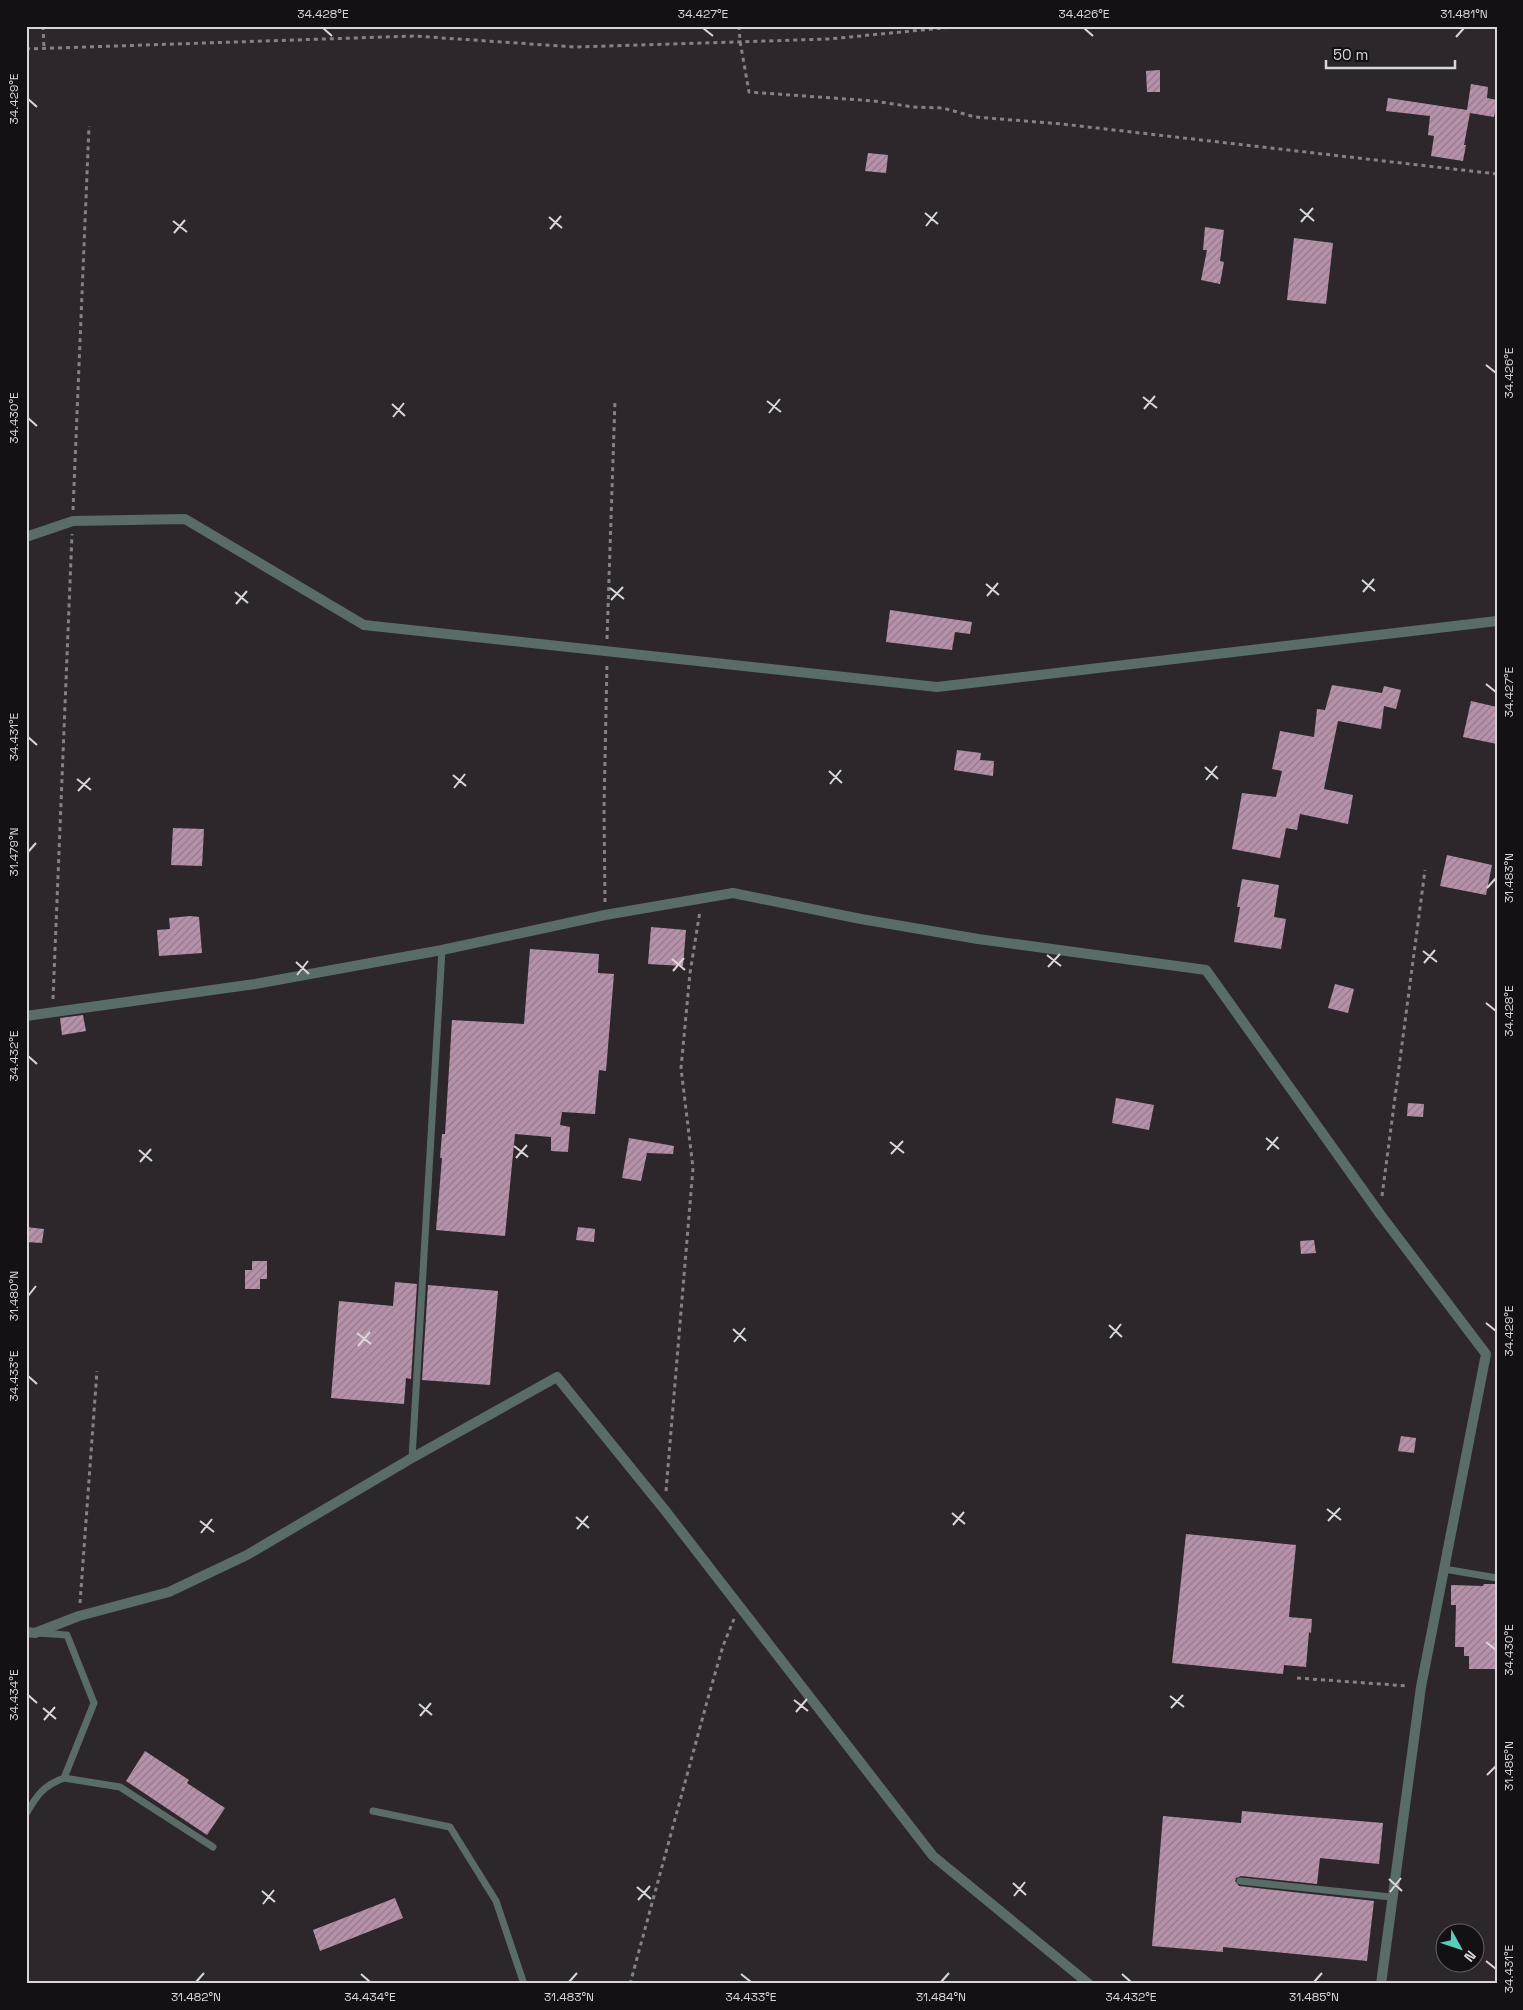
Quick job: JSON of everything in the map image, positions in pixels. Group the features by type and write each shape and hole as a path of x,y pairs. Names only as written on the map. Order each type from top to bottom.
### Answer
{"street":[{"path":"26,537 72,521 185,519 364,625 937,687 1497,621"},
{"path":"26,1016 255,984 442,950 605,915 733,894 978,939 1206,970 1380,1214 1486,1354 1421,1687 1391,1897 1381,1984"},
{"path":"31,1632 79,1616 169,1592 238,1559 412,1458 557,1377 664,1510 933,1856 1089,1984"}],"lane":[{"path":"412,1458 442,950"},
{"path":"1444,1569 1497,1578"},
{"path":"31,1632 67,1635 94,1703 64,1778"},
{"path":"26,1814 37,1794 54,1782 64,1778 120,1787 213,1847"},
{"path":"373,1811 450,1827 496,1901 524,1984"},
{"path":"1240,1881 1391,1897"}],"path":[{"path":"43,26 44,48"},
{"path":"739,26 749,92 874,101 913,108 943,108 975,117 1062,124 1497,174"},
{"path":"26,49 414,36 575,47 829,39 964,26"},
{"path":"1482,26 1497,28"},
{"path":"52,1012 89,126"},
{"path":"1380,1214 1425,870"},
{"path":"664,1510 693,1168 681,1068 690,973 702,899"},
{"path":"79,1616 97,1371"},
{"path":"630,1984 723,1646 739,1608"},
{"path":"1297,1678 1421,1687"}],"building":[{"path":"1160,70 1160,92 1147,92 1146,71"},
{"path":"1471,84 1488,87 1487,98 1497,100 1494,117 1470,113 1463,161 1431,156 1434,136 1428,135 1430,116 1386,111 1388,98 1467,110"},
{"path":"868,153 888,155 886,173 865,171"},
{"path":"1205,227 1224,230 1220,261 1224,262 1220,284 1201,280 1207,250 1203,250"},
{"path":"1294,238 1333,243 1326,304 1287,300"},
{"path":"890,610 972,622 970,634 955,632 952,650 886,642"},
{"path":"1332,685 1382,693 1384,686 1401,690 1396,709 1384,706 1381,729 1338,721 1324,789 1353,795 1348,824 1300,814 1297,830 1286,828 1280,858 1232,849 1242,793 1276,797 1282,771 1272,769 1280,731 1314,737 1317,709 1325,710"},
{"path":"1471,701 1497,707 1497,744 1463,737"},
{"path":"957,750 981,753 980,760 994,761 993,776 954,770"},
{"path":"173,828 204,829 202,866 171,865"},
{"path":"1447,855 1492,865 1486,895 1440,886"},
{"path":"1242,879 1279,885 1274,917 1286,919 1281,949 1234,942 1240,907 1237,907"},
{"path":"199,917 202,953 159,956 157,930 170,929 169,918"},
{"path":"651,927 686,930 683,966 648,964"},
{"path":"530,949 599,954 598,973 614,974 606,1071 599,1070 595,1114 562,1112 560,1125 570,1127 568,1152 551,1151 551,1137 515,1134 505,1236 436,1230 442,1134 445,1134 452,1020 524,1024"},
{"path":"1335,984 1354,989 1348,1013 1328,1008"},
{"path":"83,1015 86,1031 62,1035 60,1018"},
{"path":"1116,1098 1154,1105 1149,1130 1112,1123"},
{"path":"1408,1103 1424,1104 1423,1117 1407,1116"},
{"path":"629,1138 674,1146 673,1154 647,1153 641,1181 622,1178"},
{"path":"26,1227 44,1229 42,1243 26,1242"},
{"path":"578,1227 595,1229 594,1242 576,1240"},
{"path":"1314,1240 1316,1253 1301,1254 1300,1241"},
{"path":"252,1261 267,1261 267,1279 260,1279 260,1289 245,1289 245,1270 252,1270"},
{"path":"395,1282 417,1284 411,1379 406,1378 404,1404 331,1398 339,1301 393,1306"},
{"path":"428,1285 498,1291 490,1385 422,1380"},
{"path":"1401,1436 1416,1438 1414,1453 1398,1451"},
{"path":"1186,1534 1296,1545 1289,1617 1312,1619 1306,1667 1284,1665 1283,1674 1172,1663"},
{"path":"1484,1584 1497,1584 1497,1669 1469,1669 1469,1656 1464,1656 1464,1647 1455,1647 1456,1605 1451,1605 1451,1585 1483,1586"},
{"path":"145,1751 189,1780 187,1783 225,1808 207,1835 126,1781"},
{"path":"1242,1811 1383,1823 1379,1864 1320,1858 1317,1884 1241,1876 1236,1878 1235,1881 1239,1886 1374,1901 1367,1961 1223,1947 1223,1952 1152,1946 1163,1816 1241,1823"},
{"path":"395,1898 403,1918 320,1951 313,1930"}]}
